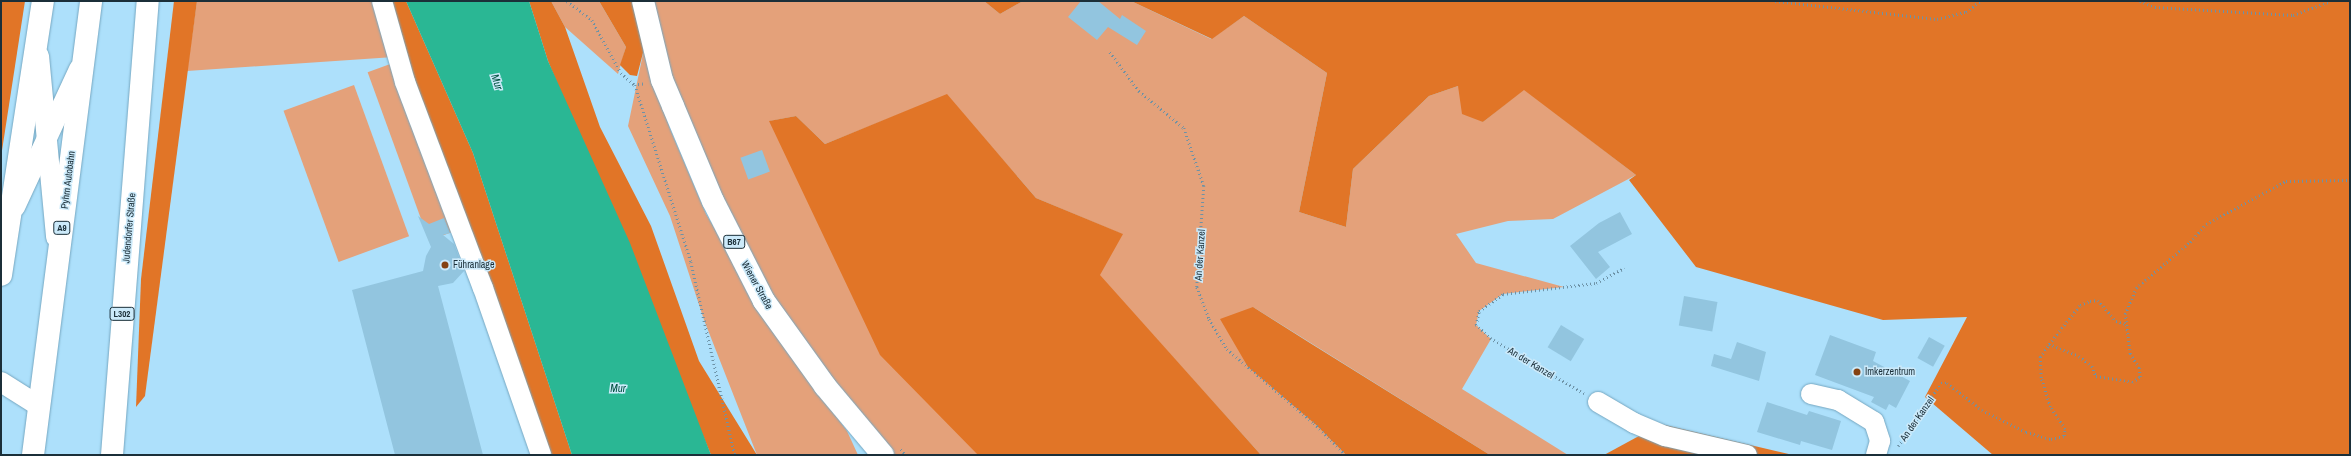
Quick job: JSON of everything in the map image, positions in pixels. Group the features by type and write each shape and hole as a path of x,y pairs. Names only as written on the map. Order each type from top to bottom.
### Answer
{"main road":[{"path":"1,276 43,1"},
{"name":"Pyhrn Autobahn","path":"33,455 90,1"},
{"name":"Judendorfer Straße","path":"112,455 148,1"},
{"name":"Wiener Straße","path":"643,1 662,80 713,201 764,301 825,386 885,452"}],"lane":[{"path":"382,1 405,82 483,288 541,455"},
{"path":"37,38 58,258"},
{"path":"10,218 83,60"},
{"path":"1,382 40,406"},
{"path":"1811,394 1838,400 1874,422 1880,442 1876,455"},
{"path":"1598,402 1634,423 1665,436 1747,455"}],"path":[{"path":"567,1 592,20 621,73 635,85 691,262 735,455"},
{"path":"1775,1 1937,19 1966,12 1980,1"},
{"path":"2140,1 2155,7 2293,15 2331,1"},
{"name":"An der Kanzel","path":"1110,52 1139,91 1184,128 1204,186 1198,287 1209,319 1227,349 1314,423 1346,455"},
{"path":"635,85 662,80"},
{"path":"2049,344 2057,345 2079,356 2092,366 2096,376 2132,382 2140,377 2139,368 2130,354 2125,314 2136,288 2190,242 2206,224 2286,181 2350,180"},
{"name":"An der Kanzel","path":"1598,402 1491,339 1476,325 1479,311 1504,294 1596,283 1624,268"},
{"path":"2049,344 2080,305 2090,301 2098,300 2116,321 2126,324"},
{"name":"An der Kanzel","path":"1896,448 1942,383 1947,383 1982,410 2026,432 2051,439 2064,436 2065,429 2050,407 2041,378 2040,357 2049,344"},
{"path":"885,452 906,455"}],"shaded area":[{"path":"1,1 25,1 1,157"},
{"path":"174,1 197,1 145,396 136,407 141,279"},
{"path":"197,1 380,1 394,57 187,71"},
{"path":"380,1 406,1 473,153 572,455 546,455"},
{"path":"529,1 551,1 565,27 600,127 651,226 699,361 757,455 711,455 548,61"},
{"path":"551,1 599,1 626,47 618,74 565,27"},
{"path":"599,1 633,1 644,49 637,76 630,75 620,65 626,47"},
{"path":"637,1 984,1 1000,14 1023,1 1131,1 1211,39 1244,16 1327,73 1299,212 1346,227 1353,169 1429,96 1458,86 1483,122 1524,89 1636,175 1553,219 1508,221 1456,234 1476,263 1564,287 1503,294 1479,311 1476,325 1491,339 1462,389 1568,455 1490,455 1253,307 1314,423 1346,455 1261,455 1099,275 1122,234 1036,198 947,95 825,144 796,116 770,121 978,455 888,455 764,301"},
{"path":"984,1 1023,1 1000,14"},
{"path":"1131,1 2350,1 2350,455 1993,455 1925,397 1967,317 1883,320 1696,267 1629,180 1636,175 1524,90 1483,122 1462,114 1458,86 1429,96 1353,169 1346,227 1299,212 1327,73 1244,16 1212,39"},
{"path":"644,49 670,129 706,214 783,345 847,431 858,455 757,455 704,320 670,216 628,126"},
{"path":"393,63 454,231 429,240 368,72"},
{"path":"354,85 409,236 339,262 284,111"},
{"path":"947,94 1036,198 1123,234 1100,275 1261,455 978,455 880,355 769,121 796,116 825,144"},
{"path":"1253,307 1490,455 1346,455 1314,423 1248,367 1220,319"},
{"path":"1661,424 1793,455 1604,455"}],"water":[{"name":"Mur","path":"406,1 529,1 548,61 630,243 711,455 572,455 473,153"}],"building":[{"path":"1081,1 1098,1 1120,19 1122,15 1146,31 1137,45 1108,27 1097,40 1068,17"},
{"path":"762,150 770,172 748,179 740,158"},
{"path":"1620,212 1632,234 1598,252 1610,267 1596,279 1570,246 1599,223"},
{"path":"418,216 429,224 444,218 450,233 443,235 454,244 464,271 453,283 438,286 483,455 395,455 352,290 423,271 426,256 431,247"},
{"path":"1684,296 1717,302 1712,331 1679,326"},
{"path":"1561,325 1584,339 1571,361 1548,347"},
{"path":"1830,335 1876,352 1873,361 1910,381 1896,408 1889,404 1886,410 1871,402 1874,397 1815,375"},
{"path":"1929,337 1945,346 1933,367 1917,358"},
{"path":"1737,342 1766,352 1759,381 1711,366 1714,354 1731,359"},
{"path":"1767,402 1807,415 1809,411 1841,421 1832,450 1801,441 1800,445 1757,432"}],"place":[{"name":"Führanlage","path":"445,265"},
{"name":"Imkerzentrum","path":"1857,372"}]}
